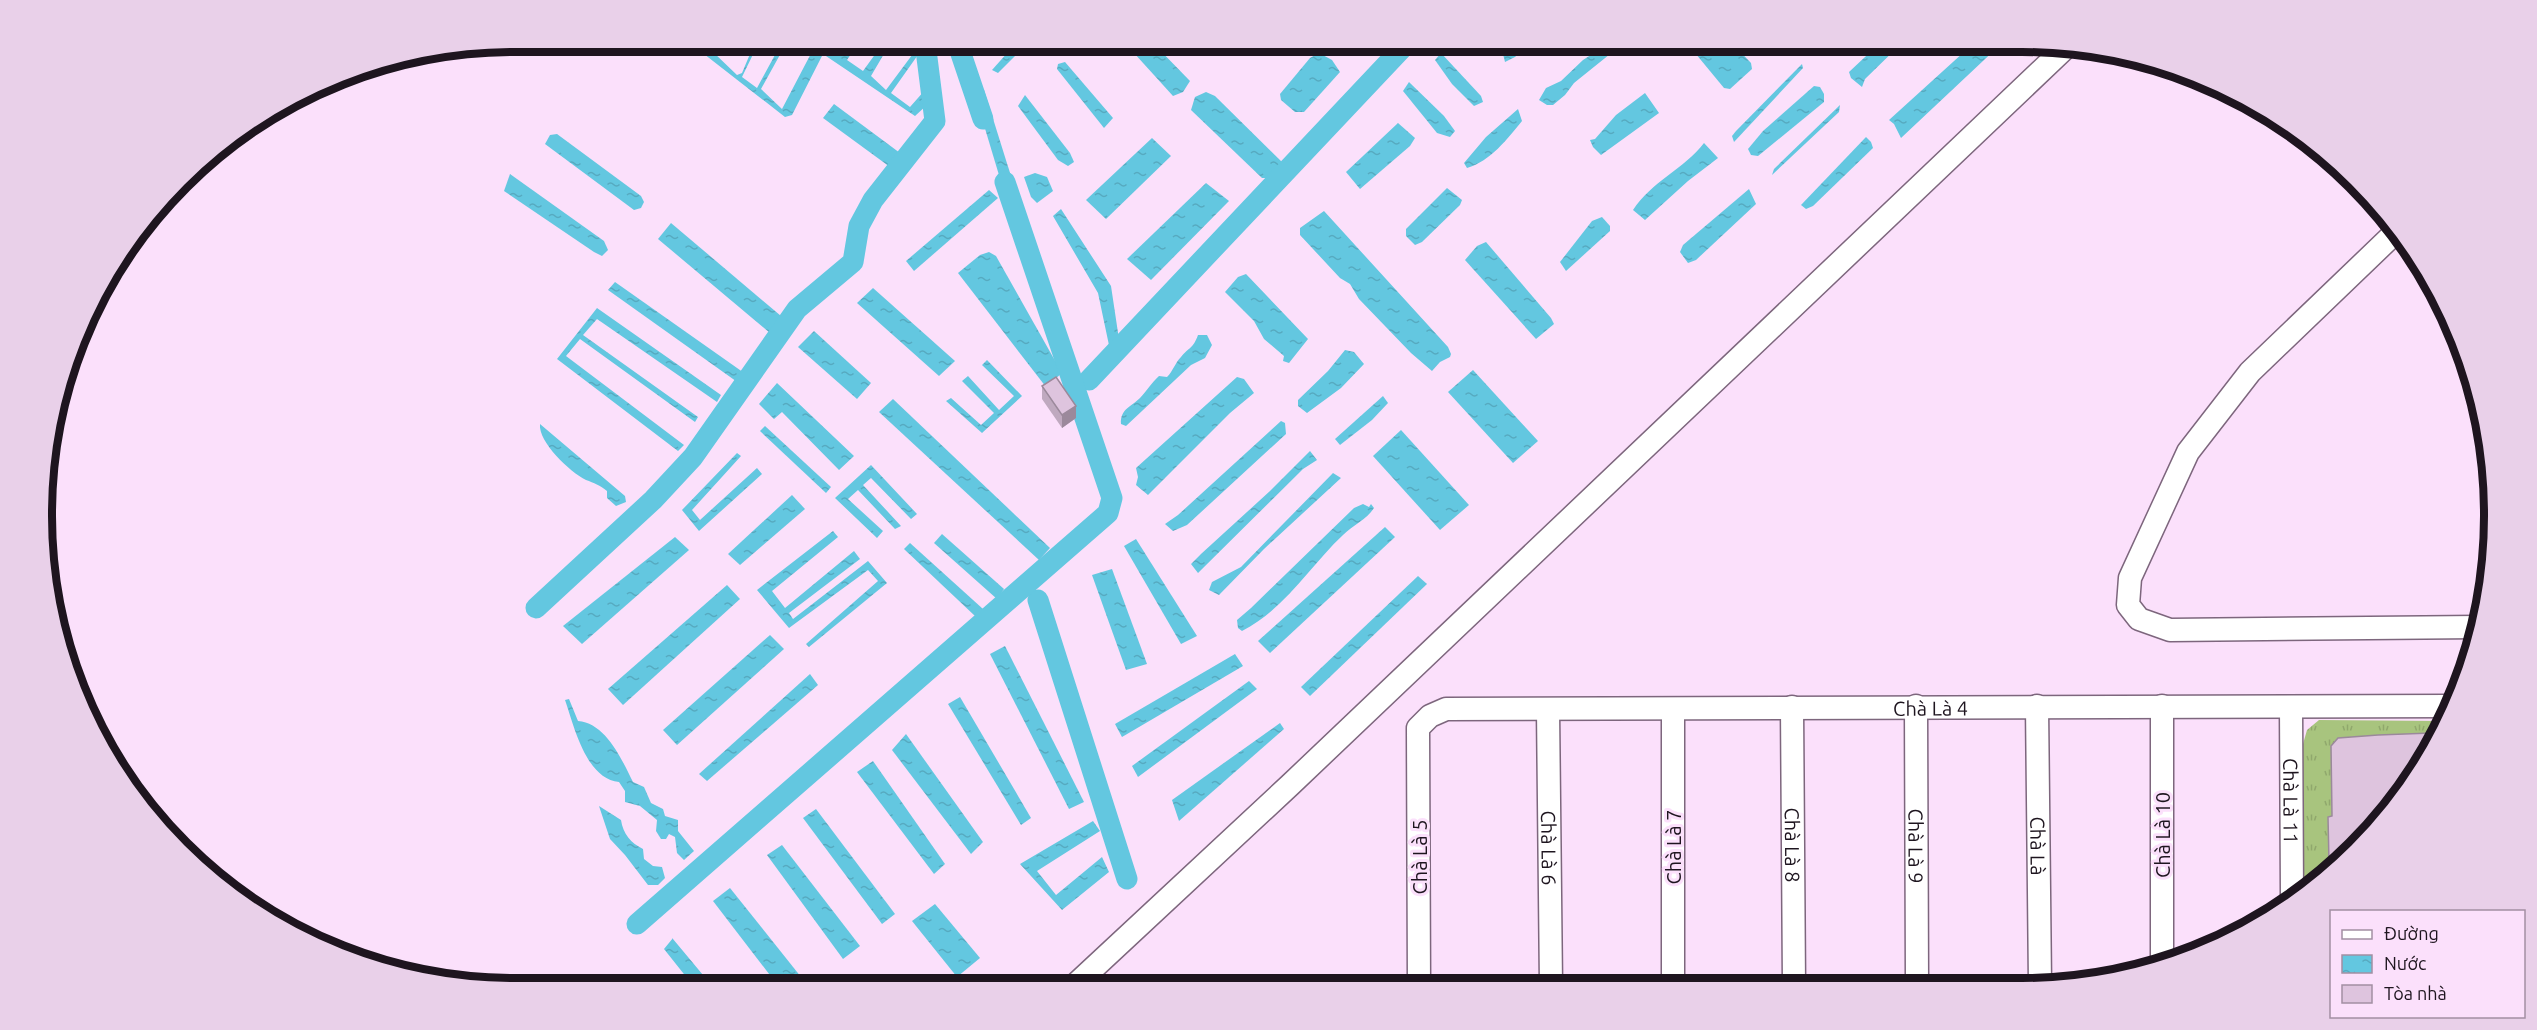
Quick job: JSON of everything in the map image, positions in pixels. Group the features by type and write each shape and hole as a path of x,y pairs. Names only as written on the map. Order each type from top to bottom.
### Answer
{"street":[{"path":"1083,978 1290,785 2059,54"},
{"path":"2391,236 2250,372 2188,452 2130,578 2128,605 2139,620 2170,630 2471,627"},
{"name":"Chà Là 4","path":"1418,728 1430,716 1446,709 1673,710 1792,706 2443,706"},
{"name":"Chà Là 8","path":"1792,706 1794,978"},
{"name":"Chà Là 9","path":"1916,706 1917,978"},
{"name":"Chà Là","path":"2037,706 2040,977"},
{"name":"Chà Là 10","path":"2162,706 2162,956"},
{"name":"Chà Là 11","path":"2291,707 2292,891"},
{"name":"Chà Là 6","path":"1548,710 1551,978"},
{"name":"Chà Là 7","path":"1673,710 1673,978"},
{"name":"Chà Là 5","path":"1418,728 1419,978"}],"green space":[{"path":"2319,720 2436,721 2407,772 2389,797 2349,842 2303,883 2301,751 2307,730"}],"water":[{"path":"705,52 713,52 737,75 742,73 751,52 754,52 742,77 757,88 777,52 781,52 761,89 782,109 812,52 833,52 841,56 844,52 852,52 847,60 863,71 877,52 885,52 871,76 886,90 914,52 920,52 891,93 910,107 925,90 928,104 915,116 823,54 792,115 785,117 704,54"},
{"path":"1008,52 1019,52 998,73 992,70"},
{"path":"1133,52 1162,52 1190,81 1183,92 1173,96"},
{"path":"1252,52 1272,52 1270,54"},
{"path":"1502,52 1520,52 1515,57 1505,62"},
{"path":"1595,52 1613,52 1574,83 1553,105 1547,105 1539,100 1546,88 1561,81 1583,60"},
{"path":"1694,52 1741,52 1751,63 1752,69 1730,89 1724,88"},
{"path":"1870,52 1893,52 1865,79 1862,87 1851,78 1849,72"},
{"path":"1964,52 1993,52 1901,138 1894,124 1889,120"},
{"path":"1319,53 1332,60 1340,72 1304,112 1295,112 1281,100 1280,94 1310,58"},
{"path":"1441,53 1481,96 1483,102 1474,106 1452,84 1435,60"},
{"path":"1065,62 1113,118 1104,128 1057,69 1058,64"},
{"path":"1802,64 1803,68 1734,142 1732,136 1736,131"},
{"path":"1409,82 1444,116 1455,131 1450,137 1437,133 1403,91"},
{"path":"1814,86 1820,87 1824,94 1824,102 1758,156 1751,155 1748,149 1763,131"},
{"path":"984,90 1016,192 1018,208 1014,211 1008,205 974,92"},
{"path":"1206,92 1215,96 1284,164 1283,171 1273,178 1262,178 1191,110 1195,97"},
{"path":"1645,93 1659,113 1601,155 1590,140 1595,139 1616,115"},
{"path":"1025,95 1070,153 1074,162 1068,166 1058,160 1018,106"},
{"path":"834,104 900,153 890,167 823,118"},
{"path":"1840,105 1839,112 1772,175 1774,169"},
{"path":"1518,109 1522,121 1498,149 1476,165 1467,168 1464,163 1486,137"},
{"path":"1398,123 1415,138 1410,146 1360,189 1346,172"},
{"path":"557,134 641,196 644,202 641,208 634,210 545,144 550,135"},
{"path":"1866,137 1873,148 1813,206 1806,209 1801,205"},
{"path":"1152,138 1171,156 1106,219 1086,200"},
{"path":"1704,143 1718,158 1688,181 1645,220 1633,210 1649,191"},
{"path":"1035,173 1047,177 1053,191 1037,203 1031,197 1024,177"},
{"path":"510,174 604,241 608,250 602,256 594,252 504,191"},
{"path":"1206,183 1229,201 1151,280 1127,259"},
{"path":"1447,188 1462,200 1460,205 1422,242 1415,245 1406,236 1406,229"},
{"path":"1749,189 1756,204 1696,260 1688,263 1680,252 1683,245"},
{"path":"989,190 998,198 914,271 906,261"},
{"path":"1061,209 1111,286 1120,346 1110,350 1098,293 1053,216"},
{"path":"1324,211 1448,347 1450,357 1440,362 1432,371 1411,353 1359,299 1350,284 1340,278 1300,235 1300,228"},
{"path":"1602,217 1610,226 1610,231 1566,271 1560,262 1592,221"},
{"path":"671,223 781,316 770,333 658,239"},
{"path":"1486,242 1551,318 1554,324 1536,339 1465,260 1477,246"},
{"path":"989,252 996,256 1062,373 1046,387 958,273 980,255"},
{"path":"1246,274 1308,339 1289,363 1283,361 1284,356 1264,339 1254,321 1225,292 1238,277"},
{"path":"615,282 747,375 740,384 608,290"},
{"path":"873,288 955,361 939,376 857,303"},
{"path":"597,308 721,395 717,402 597,319 583,335 698,417 695,422 580,339 566,356 684,445 678,451 557,359"},
{"path":"814,331 871,383 857,399 798,347"},
{"path":"1198,335 1207,335 1212,345 1205,358 1191,365 1126,426 1121,424 1124,412 1159,376 1167,377 1179,359 1193,345"},
{"path":"1345,350 1354,352 1364,364 1341,388 1307,413 1298,406 1298,400 1328,371"},
{"path":"987,360 1022,396 982,433 946,401 951,398 981,425 994,413 962,381 968,376 999,410 1014,396 982,365"},
{"path":"1473,370 1538,441 1513,463 1448,392"},
{"path":"1237,377 1244,379 1254,393 1230,413 1148,495 1136,485 1138,477 1136,468"},
{"path":"777,383 854,456 839,470 782,412 774,419 759,404"},
{"path":"1383,396 1388,403 1372,420 1340,445 1335,439"},
{"path":"893,399 1050,548 1039,560 879,412"},
{"path":"1281,421 1285,423 1286,434 1187,525 1173,531 1165,524 1178,515"},
{"path":"540,424 625,496 626,502 616,506 607,498 607,491 579,476 564,464 549,448"},
{"path":"765,426 831,487 826,493 760,431"},
{"path":"1401,430 1469,505 1440,530 1373,456"},
{"path":"1310,451 1317,460 1303,469 1198,573 1191,564"},
{"path":"737,453 741,456 692,510 700,520 757,468 762,474 699,531 682,510"},
{"path":"871,465 917,514 911,519 871,478 863,485 901,526 895,529 858,490 848,499 883,531 877,538 835,498"},
{"path":"1333,473 1341,478 1264,549 1219,595 1209,590 1212,582 1241,567"},
{"path":"792,495 805,509 740,565 728,554"},
{"path":"1363,504 1369,507 1371,504 1374,508 1331,547 1284,599 1257,622 1242,631 1238,628 1237,620 1354,508"},
{"path":"1385,527 1395,537 1270,653 1258,641"},
{"path":"833,531 838,537 772,591 785,608 854,551 860,559 789,613 793,619 868,561 887,583 809,647 806,644 878,581 868,570 789,628 757,590"},
{"path":"942,534 1004,589 997,599 934,543"},
{"path":"675,537 689,550 582,644 563,626"},
{"path":"1136,539 1197,636 1181,644 1124,546"},
{"path":"910,543 983,609 975,616 904,549"},
{"path":"1112,569 1147,664 1126,670 1092,575"},
{"path":"1418,576 1427,584 1310,696 1301,687"},
{"path":"727,585 740,599 623,705 608,689"},
{"path":"770,635 784,649 677,745 663,730"},
{"path":"1005,646 1084,802 1069,809 990,654"},
{"path":"1235,654 1243,666 1122,737 1115,724"},
{"path":"810,674 818,685 707,781 699,774"},
{"path":"1249,681 1257,689 1138,777 1132,766"},
{"path":"960,697 1031,818 1021,825 948,704"},
{"path":"569,699 578,721 588,723 605,735 633,782 644,787 651,803 663,809 665,816 678,820 678,831 694,851 684,860 677,853 675,837 669,834 666,839 661,839 656,831 657,820 640,806 625,802 625,791 619,782 608,779 590,762 577,737 565,700"},
{"path":"1280,723 1284,729 1179,821 1172,800"},
{"path":"906,734 983,842 971,854 892,750"},
{"path":"873,761 945,864 934,874 857,772"},
{"path":"599,806 621,820 628,837 643,849 644,859 653,866 662,867 665,878 658,885 648,885 610,839"},
{"path":"816,809 895,914 882,924 803,818"},
{"path":"1093,821 1100,831 1037,871 1056,895 1102,857 1109,872 1062,910 1020,864"},
{"path":"782,845 860,946 843,959 767,855"},
{"path":"730,888 802,978 772,978 713,901"},
{"path":"935,904 980,958 957,977 912,921"},
{"path":"673,938 706,978 687,978 664,949"}],"building":[{"path":"1056,377 1076,406 1062,415 1042,386"},
{"path":"2430,733 2389,797 2370,820 2329,861 2328,817 2332,816 2331,746 2338,738"}],"waterway":[{"path":"536,608 653,500 693,457 797,309 853,262 859,226 873,200 935,121 926,52"},
{"path":"960,52 983,119"},
{"path":"1089,380 1399,52"},
{"path":"637,924 1108,513 1112,498 1005,182"},
{"path":"1038,600 1127,879"}]}
